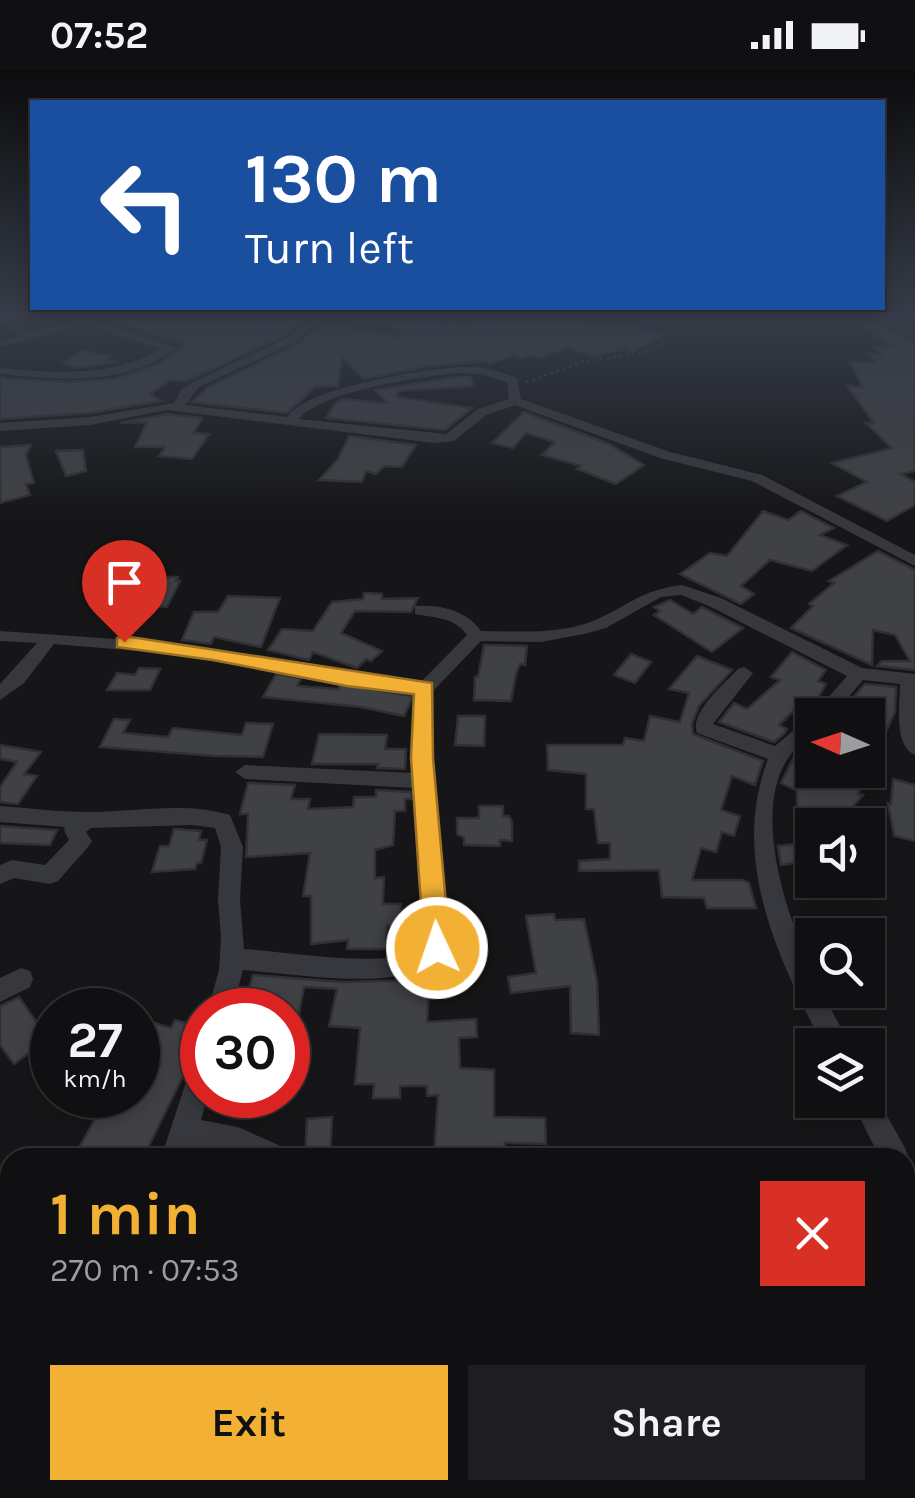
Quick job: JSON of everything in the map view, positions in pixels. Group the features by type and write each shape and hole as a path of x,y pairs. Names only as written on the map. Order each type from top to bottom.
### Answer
{"street":[{"path":"178,406 185,392 200,384"},
{"path":"292,423 296,413 318,400 385,384"},
{"path":"515,384 515,401"},
{"path":"0,427 90,421 148,407 178,406 292,423 376,430 407,438 448,438 482,412 515,401 665,454 746,474 915,561"},
{"path":"476,636 541,637 584,629 657,593 675,589 715,602 859,674 912,679 909,726 915,748"},
{"path":"421,610 456,616 467,622 476,636"},
{"path":"0,636 167,647 347,680 425,688 448,669 476,636"},
{"path":"0,694 18,679 50,638"},
{"path":"744,672 703,722 704,728 778,755"},
{"path":"837,698 859,674"},
{"path":"232,958 390,967 416,966 432,959 438,942 424,781 425,688"},
{"path":"795,740 778,755 766,797 766,876 777,917 829,1028"},
{"path":"246,772 424,781"},
{"path":"0,814 86,820 192,817 226,823 232,847 232,958 225,988"},
{"path":"0,875 12,869 50,876 81,841 74,830 86,820"},
{"path":"178,1148 190,1118"},
{"path":"874,1118 890,1148"},
{"path":"186,1131 238,1140 254,1148"}],"building":[{"path":"0,384 164,384 151,394 161,401 90,413 0,419"},
{"path":"215,384 338,384 315,387 287,413 192,402"},
{"path":"415,384 474,386 397,391 397,397 472,408 445,430 326,418 336,402 344,399 388,403 375,390"},
{"path":"861,384 915,384 915,471 901,474 915,482 915,505 887,521 837,496 867,482 832,463 892,448 866,423 874,423 847,386 863,387"},
{"path":"524,412 609,444 644,465 616,484 577,469 581,466 542,455 555,442 526,433 513,448 492,443"},
{"path":"167,414 202,418 194,433 209,434 192,459 159,456 165,447 135,447 147,422 120,423"},
{"path":"349,436 416,445 402,467 384,466 376,474 366,471 362,482 319,480 338,459"},
{"path":"31,445 26,455 34,483 26,484 30,495 0,503 0,447"},
{"path":"83,450 86,471 66,476 56,451"},
{"path":"763,511 788,520 801,511 834,528 820,535 847,545 812,571 770,560 741,586 754,594 741,604 680,574 710,553 727,556"},
{"path":"878,551 915,570 915,670 877,666 882,661 910,661 895,635 873,630 872,665 791,628 813,606 809,604 834,583 829,581"},
{"path":"128,577 178,577 176,581 180,581 167,607 112,606"},
{"path":"364,593 382,594 382,599 418,598 411,612 355,611 341,633 382,651 371,661 366,659 357,668 313,652 309,660 268,650 282,629 313,631 332,602 363,599"},
{"path":"228,596 280,598 261,647 214,637 211,644 182,640 194,612 218,612"},
{"path":"670,600 693,614 702,607 743,628 712,652 654,615 660,611 654,607"},
{"path":"484,645 527,646 525,665 520,664 516,674 511,701 474,700 475,677"},
{"path":"792,652 826,670 818,681 826,684 818,698 795,698 795,710 779,725 787,729 774,742 719,722 734,703 747,709 780,680 771,677"},
{"path":"631,654 651,662 635,683 614,675"},
{"path":"697,656 732,670 699,706 692,724 693,734 763,761 755,785 732,776 721,810 740,816 734,836 722,832 716,852 701,848 692,880 749,883 756,908 707,908 704,898 662,897 659,870 579,871 579,861 610,859 610,843 598,843 594,809 586,809 586,774 548,770 547,745 623,745 625,738 644,741 650,716 680,722 689,693 669,689"},
{"path":"139,668 160,669 150,690 107,690 117,673 135,675"},
{"path":"276,674 301,678 297,686 338,689 340,684 412,699 404,716 361,707 263,697"},
{"path":"865,684 896,687 895,712 885,734 885,698 853,698"},
{"path":"458,716 485,716 484,746 455,745"},
{"path":"114,719 130,720 123,733 168,737 173,728 242,735 246,723 273,724 263,757 215,756 100,747"},
{"path":"319,734 387,735 385,749 406,749 405,769 377,768 378,764 312,764"},
{"path":"0,745 41,752 24,774 37,776 18,804 0,802 0,787 17,762 0,759"},
{"path":"795,755 795,788 861,788 858,794 863,795 851,808 797,808 797,791 781,783"},
{"path":"893,779 915,785 915,841 894,836 888,803 891,804"},
{"path":"248,783 295,785 291,799 310,799 308,809 353,807 354,797 376,797 376,790 412,792 412,799 405,799 405,811 395,811 393,845 375,850 375,878 384,877 383,904 401,904 401,925 387,926 386,949 347,949 348,940 311,944 311,896 303,896 310,853 246,857 248,814 240,814"},
{"path":"479,806 503,806 503,816 509,816 512,822 512,841 500,840 500,846 464,845 464,838 457,834 457,818 479,818"},
{"path":"0,826 57,830 50,845 0,843"},
{"path":"174,829 201,831 199,840 207,840 201,863 195,869 152,872 160,846 169,846"},
{"path":"795,844 795,863 781,865 778,846"},
{"path":"554,914 555,920 584,919 597,981 599,1035 571,1033 570,986 511,993 508,977 536,973 526,916"},
{"path":"473,916 478,964 451,966 451,917"},
{"path":"253,975 342,982 421,980 420,986 429,986 427,1022 476,1019 477,1037 459,1038 460,1068 494,1070 494,1117 545,1118 546,1144 435,1148 438,1095 427,1096 427,1086 400,1086 400,1098 373,1098 374,1084 355,1084 360,1028 329,1026 337,989 249,988"},
{"path":"19,997 30,1013 30,1052 14,1064 0,1045 0,1006"},
{"path":"175,1020 180,1021 180,1082 148,1148 79,1148 95,1118 160,1118 160,1025 171,1028"},
{"path":"332,1117 330,1148 306,1148 307,1119"}],"route":[{"path":"124,642 213,653 347,680 425,688 422,758 437,948"}]}
